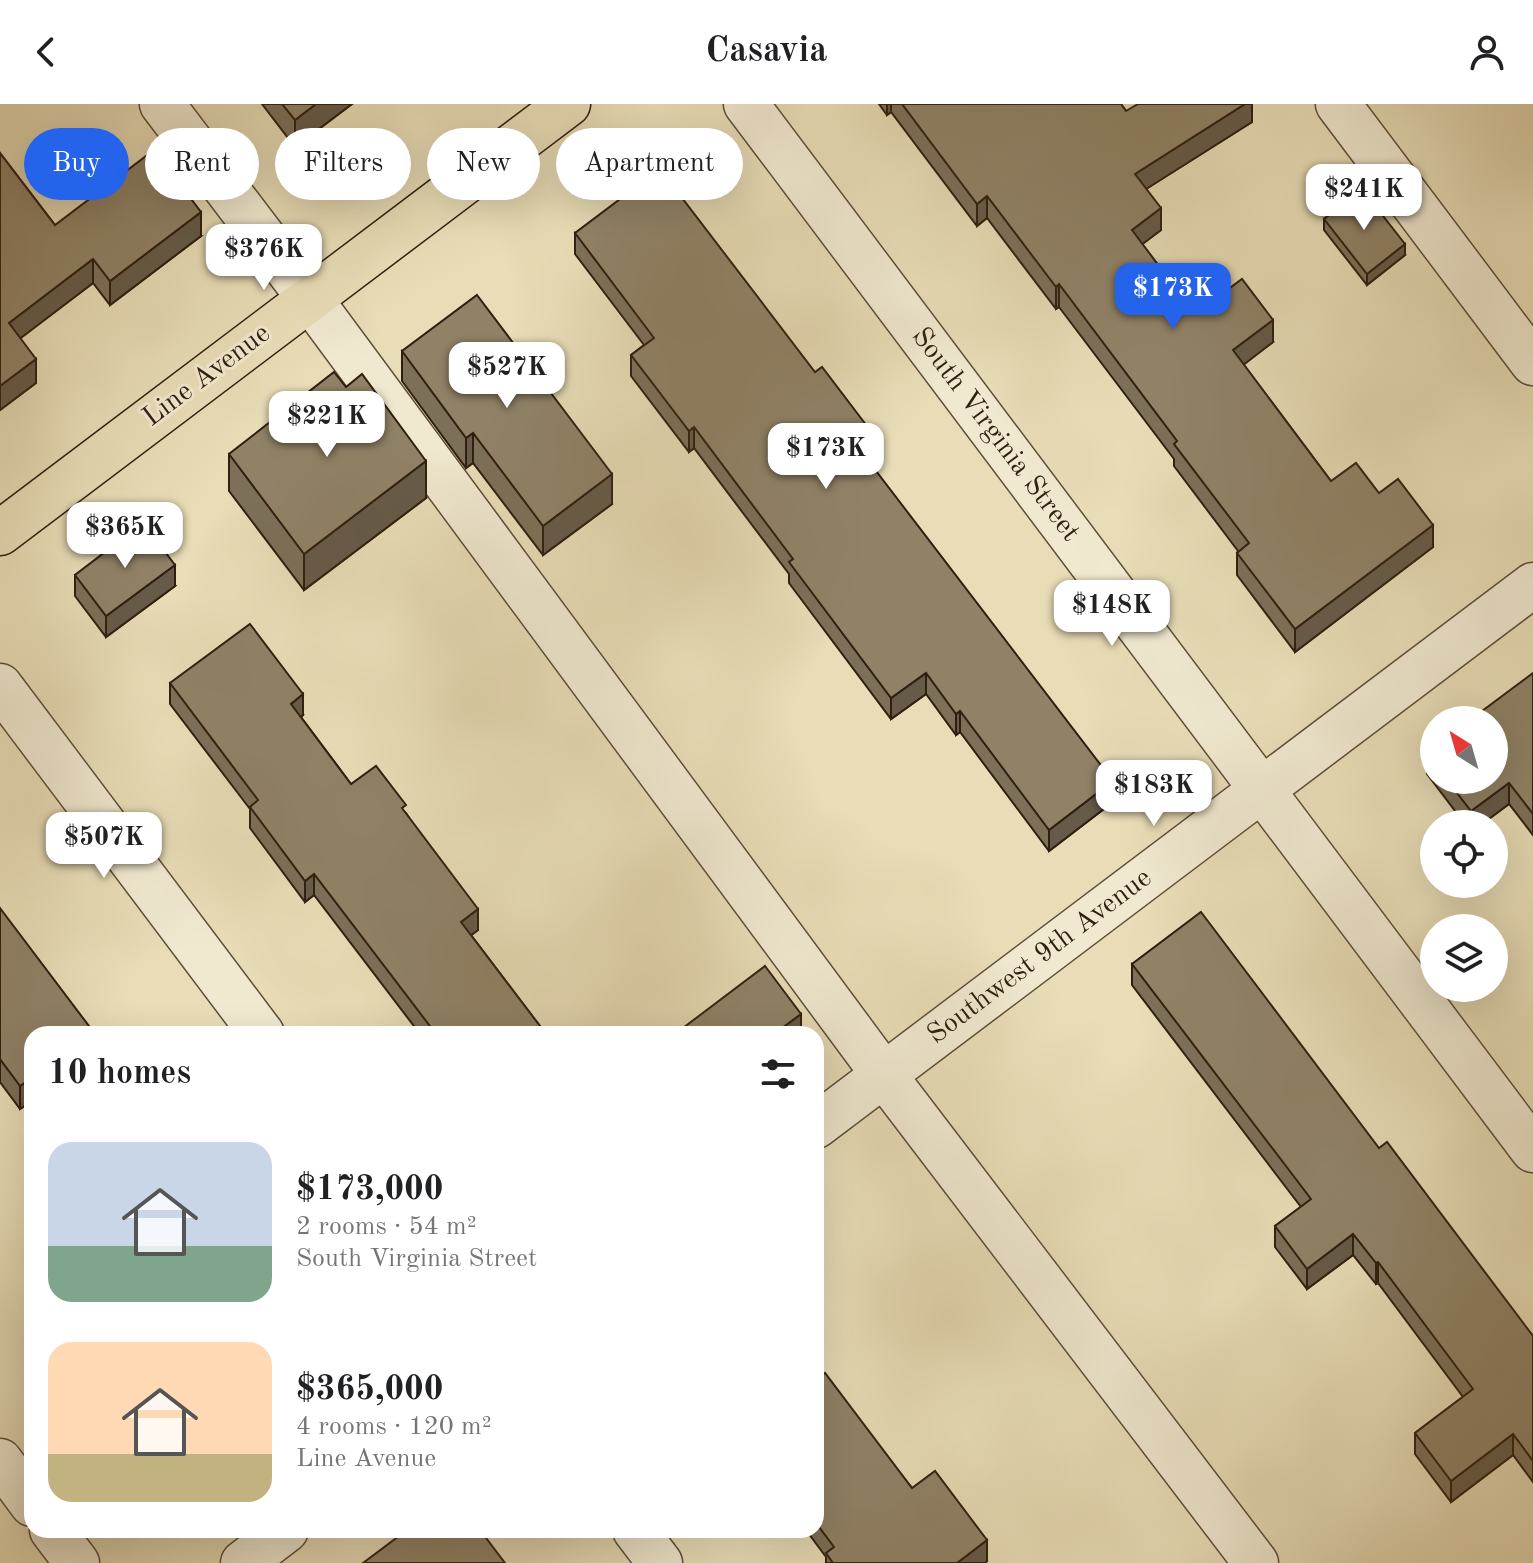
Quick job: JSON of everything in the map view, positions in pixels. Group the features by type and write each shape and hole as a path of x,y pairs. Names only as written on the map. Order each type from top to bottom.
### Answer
{"main road":[{"name":"Line Avenue","path":"0,533 568,104"}],"street":[{"path":"162,104 310,299 884,1075 1256,1563"},
{"name":"South Virginia Street","path":"746,104 1533,1150"},
{"path":"1338,104 1533,363"},
{"name":"Southwest 9th Avenue","path":"824,1120 1533,585"},
{"path":"0,686 256,1026"},
{"path":"0,1461 24,1493"},
{"path":"58,1538 77,1563"},
{"path":"243,1563 276,1538"},
{"path":"641,1538 660,1563"}],"building":[{"path":"282,104 316,104 295,120"},
{"path":"902,104 1121,104 1126,111 1138,104 1245,104 1135,174 1161,208 1132,230 1195,314 1242,279 1273,320 1233,350 1331,481 1356,463 1379,493 1398,479 1433,525 1295,629 1237,553 1249,543 1174,444 1177,441 1059,284 1056,287 987,196 977,204"},
{"path":"0,153 24,184 24,200 36,200 55,225 88,200 129,200 129,169 145,157 145,200 192,200 201,212 110,281 93,259 9,323 36,359 0,386"},
{"path":"1362,189 1405,244 1367,274 1324,219"},
{"path":"619,200 684,200 815,372 822,367 873,434 857,446 1113,781 1049,830 960,711 956,714 926,673 891,698 789,562 793,559 694,427 689,431 631,355 654,338 575,233"},
{"path":"477,295 612,474 543,526 473,433 466,438 402,351"},
{"path":"334,372 346,387 362,374 426,461 304,554 229,454"},
{"path":"143,523 175,565 106,616 75,575"},
{"path":"250,624 303,694 291,704 351,784 376,766 406,805 402,808 478,909 461,922 540,1026 430,1026 314,874 305,881 250,807 258,800 170,683"},
{"path":"1533,673 1533,814 1508,784 1508,706 1489,706"},
{"path":"1458,794 1494,794 1472,810"},
{"path":"0,908 89,1026 24,1026 24,1083 20,1086 0,1059"},
{"path":"1201,912 1379,1148 1387,1142 1533,1336 1533,1461 1513,1434 1451,1481 1415,1433 1473,1389 1378,1262 1353,1234 1307,1269 1275,1226 1311,1199 1132,964"},
{"path":"765,966 801,1014 785,1026 686,1026"},
{"path":"825,1373 912,1488 935,1471 987,1540 957,1563 833,1563 826,1553 834,1547 824,1534"},
{"path":"396,1538 486,1538 505,1563 363,1563"}]}
